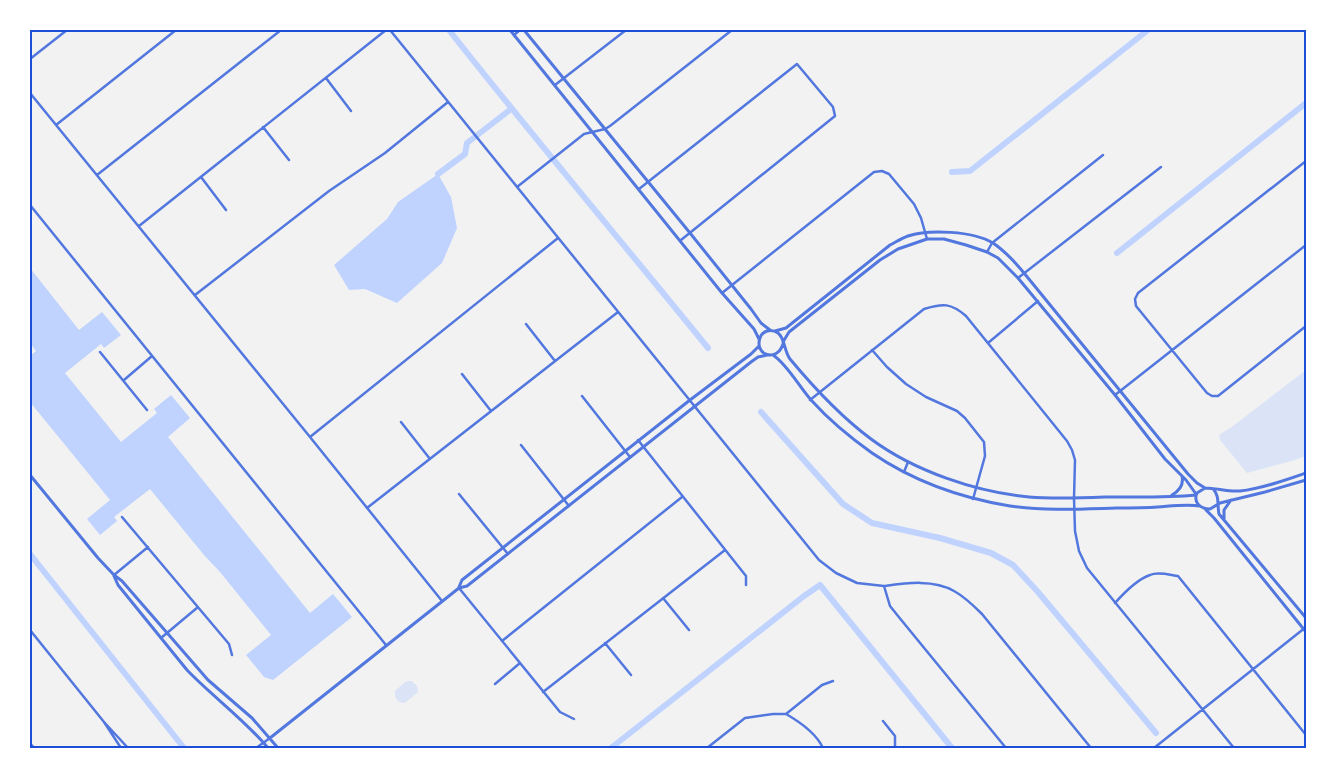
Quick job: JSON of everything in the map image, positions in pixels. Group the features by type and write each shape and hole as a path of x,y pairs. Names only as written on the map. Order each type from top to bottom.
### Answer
{"street":[{"path":"30,59 67,30"},
{"path":"56,124 176,30"},
{"path":"97,175 281,30"},
{"path":"139,226 388,30 819,560 836,574 857,583 884,586 909,583 934,584 953,590 969,601 982,614 1091,748"},
{"path":"510,30 722,293 754,329 762,352 780,361 810,400 848,435 873,454 904,472 942,489 973,499 1010,506 1074,509 1186,505 1200,506 1206,509 1305,630 1154,748"},
{"path":"514,35 522,30 564,79 761,323 782,336 789,357 819,393 834,409 874,441 908,461 976,488 1031,497 1170,496 1196,494 1204,488 1232,491 1246,490 1306,473"},
{"path":"555,85 626,30"},
{"path":"517,187 584,134 605,129 732,30"},
{"path":"639,189 797,64 833,107 834,116 681,240"},
{"path":"326,78 351,111"},
{"path":"30,93 442,601"},
{"path":"195,295 320,198 385,153 448,102"},
{"path":"263,127 289,160"},
{"path":"987,252 992,243 1103,155"},
{"path":"1306,161 1138,293 1136,300 1136,306 1207,393 1212,396 1218,396 1306,326"},
{"path":"1018,278 1161,167"},
{"path":"722,293 874,172 882,171 889,174 914,204 921,218 927,239"},
{"path":"201,177 226,210"},
{"path":"30,205 387,646"},
{"path":"775,331 786,328 890,245 909,236 925,233 956,233 992,243 1024,273 1188,474 1204,488"},
{"path":"310,437 558,238"},
{"path":"256,748 442,601 459,588 467,586 758,357 779,352 789,332 880,260 898,249 927,239 944,239 966,244 998,258 1038,301 1166,459 1182,476 1196,494 1196,501 1200,506"},
{"path":"1115,395 1306,245"},
{"path":"988,343 1038,301"},
{"path":"810,400 924,309 938,305 948,305 958,309 988,343 1067,441 1072,450 1075,460 1075,531 1079,551 1087,568 1234,748"},
{"path":"367,508 618,312"},
{"path":"526,324 555,362"},
{"path":"759,340 764,332 770,330"},
{"path":"459,588 462,580 625,450 750,356 759,345"},
{"path":"872,350 906,384 965,418 984,442 985,456 973,499"},
{"path":"100,352 147,410"},
{"path":"124,380 152,356"},
{"path":"462,374 491,412"},
{"path":"582,396 630,457"},
{"path":"401,422 430,459"},
{"path":"638,440 746,576 746,585"},
{"path":"521,445 569,506"},
{"path":"904,472 908,461"},
{"path":"30,475 81,539 114,575 122,581 208,680 252,718 278,748"},
{"path":"1170,496 1182,486 1182,476"},
{"path":"1206,509 1212,508 1217,504 1306,480"},
{"path":"1213,489 1218,496 1219,514 1306,618"},
{"path":"458,494 508,554"},
{"path":"502,641 682,497"},
{"path":"1224,520 1224,510 1231,500"},
{"path":"122,517 230,644 232,654"},
{"path":"114,575 148,548"},
{"path":"543,692 725,550"},
{"path":"1115,603 1127,590 1150,574 1178,576 1306,735"},
{"path":"114,575 118,585 199,682 242,720 268,748"},
{"path":"884,586 890,606 1006,748"},
{"path":"459,588 560,712 574,719"},
{"path":"662,598 688,630"},
{"path":"161,638 198,607"},
{"path":"30,630 104,722 128,748"},
{"path":"605,643 631,676"},
{"path":"495,684 520,664"},
{"path":"786,714 822,685 833,681"},
{"path":"707,748 745,718 773,714 786,714 793,718 815,735 823,748"},
{"path":"883,721 895,736 895,748"},
{"path":"104,722 121,748"},
{"path":"30,743 34,748"}],"shaded area":[{"path":"1306,370 1306,456 1247,473 1220,440 1219,435"},
{"path":"408,681 412,681 417,686 418,692 405,703 400,703 396,698 395,691"}],"water":[{"path":"438,174 451,197 457,228 442,263 397,303 365,289 349,290 334,265 387,219 398,202"},
{"path":"30,268 79,330 102,312 121,335 104,348 101,344 65,373 121,442 157,413 154,409 171,395 190,418 168,437 310,613 333,594 352,617 273,680 264,677 246,655 271,635 150,489 114,517 117,521 100,535 87,519 110,500 30,402 30,356 36,351 30,343"}],"waterway":[{"path":"449,30 708,348"},
{"path":"952,172 970,171 1148,30"},
{"path":"1117,253 1306,103"},
{"path":"438,174 465,154 467,143 511,109"},
{"path":"761,412 843,504 872,523 940,538 991,553 1013,565 1038,592 1156,733"},
{"path":"30,554 184,748"},
{"path":"611,748 820,585 952,748"}]}
